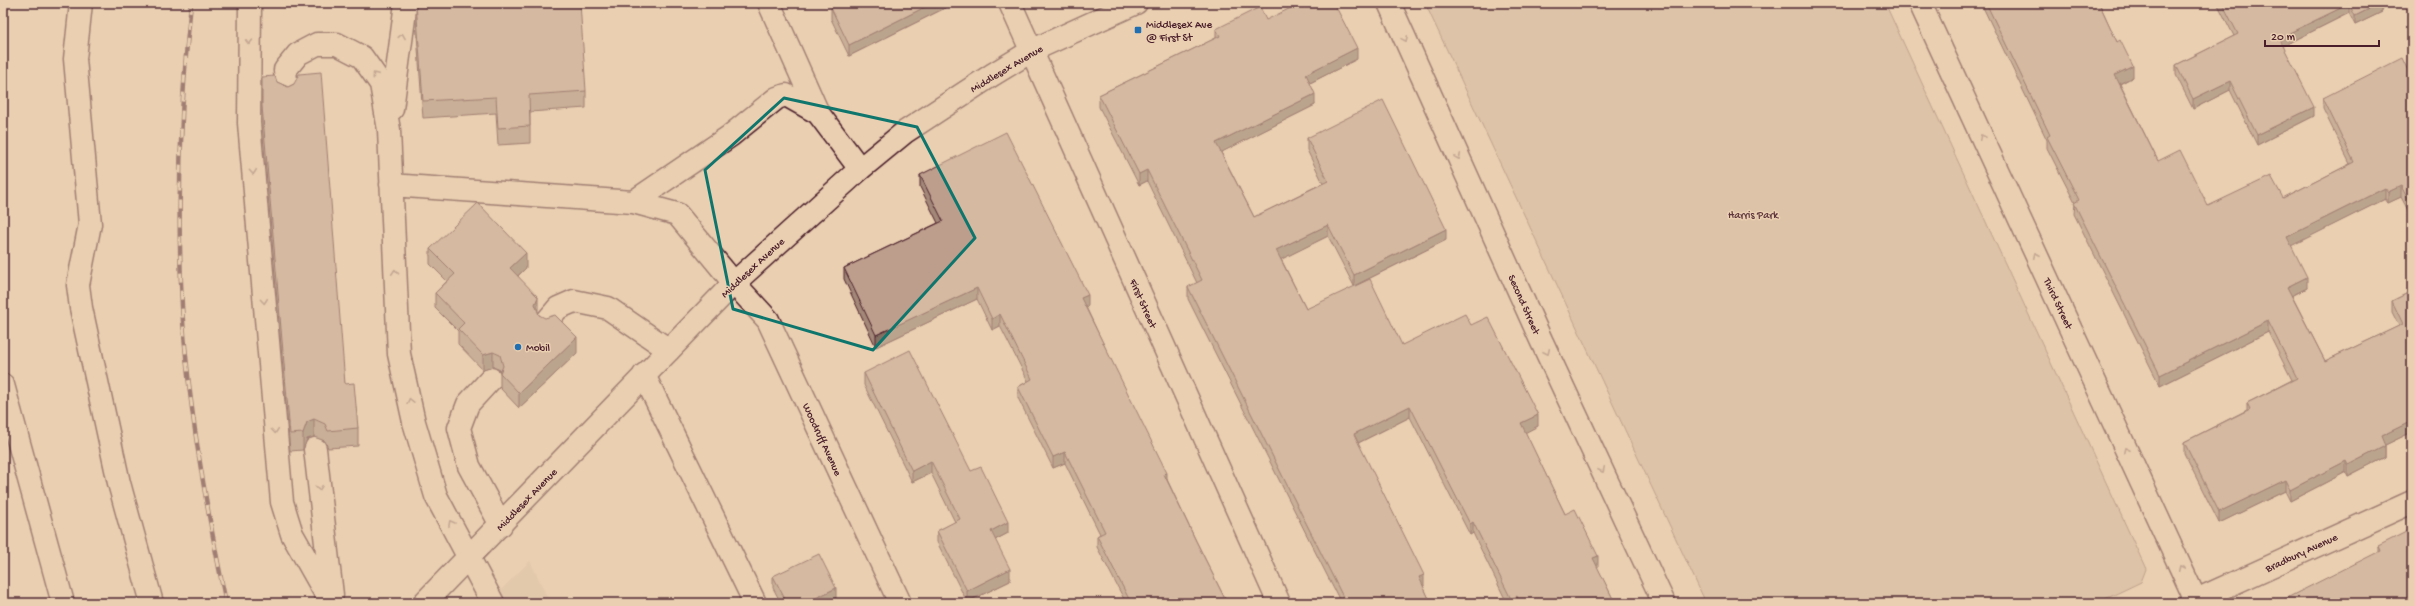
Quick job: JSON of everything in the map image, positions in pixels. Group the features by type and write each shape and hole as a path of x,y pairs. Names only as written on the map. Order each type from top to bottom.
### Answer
{"street":[{"path":"81,3 75,59 90,224 78,285 81,308 119,483 152,603"},
{"path":"250,3 249,123 282,502 292,534 332,603"},
{"path":"389,130 406,3"},
{"path":"769,3 818,113 860,169"},
{"name":"First Street","path":"1010,3 1033,50 1279,603"},
{"name":"Middlesex Avenue","path":"424,603 470,558 644,375 734,283 860,169 906,132 992,75 1033,50 1136,3"},
{"name":"Second Street","path":"1389,3 1541,340 1664,603"},
{"name":"Third Street","path":"1920,3 2194,602"},
{"path":"287,92 285,70 298,54 317,44 337,44 362,57 381,84 389,130 399,354 414,422 436,496 493,603"},
{"path":"633,202 730,136 777,98 786,95 818,113"},
{"name":"Woodruff Avenue","path":"391,185 633,202 677,214 734,283 768,320 900,603"},
{"path":"547,321 558,308 574,301 608,308 669,350"},
{"path":"644,375 755,603"},
{"path":"491,379 468,404 459,428 469,466 501,525"},
{"path":"3,385 63,603"},
{"path":"315,449 332,603"},
{"name":"Bradbury Avenue","path":"2194,602 2412,502"}],"highlighted area":[{"path":"784,98 917,127 975,238 873,350 733,309 705,170"}],"shaded area":[{"path":"530,561 550,603 488,603"}],"green space":[{"name":"Harris Park","path":"1425,3 1885,3 2146,569 2141,582 2097,603 1706,603"}],"building":[{"path":"416,3 580,3 586,91 529,95 530,126 498,128 496,97 423,101"},
{"path":"837,3 933,3 849,45 831,8"},
{"path":"1301,3 1334,3 1357,48 1306,74 1315,94 1216,143 1254,217 1328,181 1307,138 1383,100 1446,229 1354,275 1328,225 1276,250 1306,309 1370,279 1402,345 1465,314 1471,325 1488,317 1538,415 1521,423 1565,514 1575,509 1598,556 1593,558 1615,603 1520,603 1517,596 1511,599 1473,522 1470,524 1410,406 1354,434 1424,575 1419,577 1431,603 1346,603 1188,287 1202,280 1147,170 1139,174 1099,95 1220,36 1216,29 1260,7 1266,20"},
{"path":"1986,3 2099,3 2117,42 2120,40 2133,66 2115,75 2158,161 2180,150 2208,206 2271,176 2283,198 2354,162 2323,98 2402,58 2412,79 2412,207 2401,186 2388,192 2385,188 2287,237 2307,277 2287,287 2325,361 2403,324 2392,301 2412,291 2412,421 2381,436 2385,446 2348,465 2346,461 2290,490 2285,480 2219,512 2184,442 2250,409 2247,403 2297,378 2268,321 2160,375 2074,203 2079,200 2047,137 2050,135"},
{"path":"2222,3 2381,3 2355,16 2349,4 2279,38 2314,107 2257,135 2230,81 2193,99 2176,65 2238,34"},
{"path":"321,72 345,384 354,383 358,428 328,431 325,424 314,419 307,422 303,433 290,434 262,106 262,77 275,76 277,82 288,87 294,84 299,74"},
{"path":"1006,132 1088,295 1081,298 1167,473 1164,474 1227,603 1131,603 1097,536 1105,532 1065,452 1053,457 1018,387 1032,379 1000,314 992,319 977,288 876,335 844,268 943,221 920,175"},
{"path":"478,203 526,253 510,268 538,297 535,304 539,315 545,318 555,315 577,337 519,393 500,373 503,366 500,355 493,352 483,355 458,329 464,323 435,293 455,274 430,249"},
{"path":"910,350 971,471 981,467 1008,522 991,531 1010,569 967,591 937,531 960,519 931,461 912,471 864,373"},
{"path":"2412,529 2412,603 2277,603 2380,551 2378,546"},
{"path":"819,554 836,588 806,603 787,603 773,576"}],"railway":[{"path":"191,3 184,78 180,154 180,268 182,306 193,418 226,603"}],"place":[{"name":"Middlesex Ave @ First St","path":"1138,30"},
{"name":"Mobil","path":"518,347"}]}
